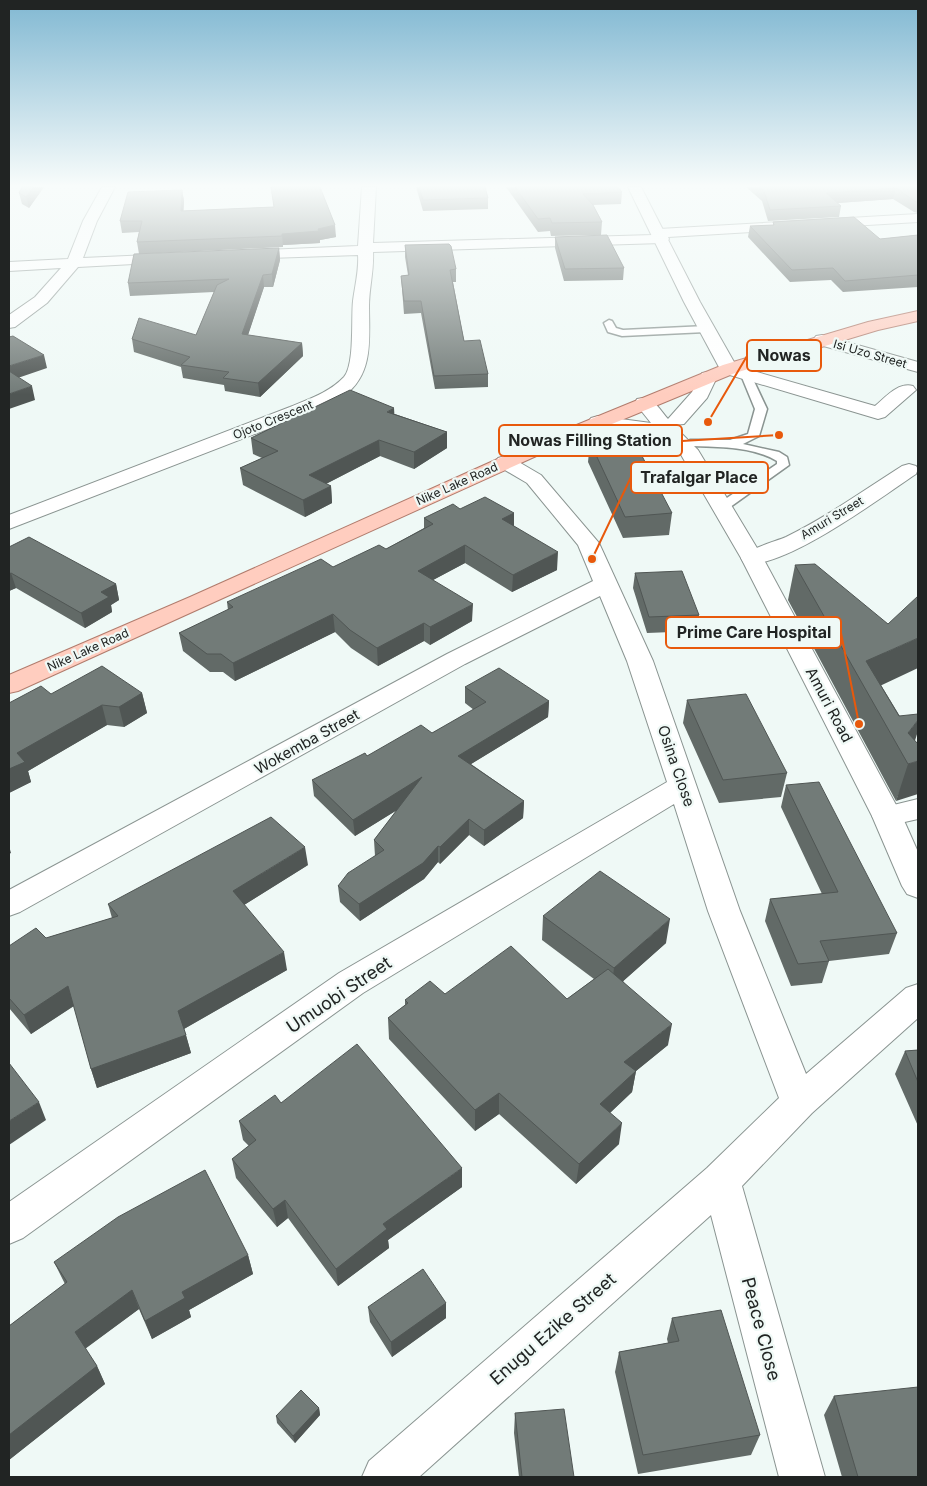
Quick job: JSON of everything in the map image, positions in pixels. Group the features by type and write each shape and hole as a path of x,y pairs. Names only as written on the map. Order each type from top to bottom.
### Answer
{"main road":[{"name":"Nike Lake Road","path":"9,685 207,598 505,462 708,377 738,372 822,340 918,316"}],"street":[{"path":"9,323 43,297 74,262 76,256"},
{"name":"Ojoto Crescent","path":"9,523 297,411 338,392 355,374 360,352 361,302 365,256"},
{"path":"670,256 688,298 706,329 738,372 878,412 907,390"},
{"path":"9,266 183,257"},
{"name":"Isi Uzo Street","path":"822,340 918,367"},
{"path":"598,422 673,426 700,394 708,377"},
{"name":"Amuri Road","path":"653,400 689,447 752,558 887,816 918,886"},
{"name":"Osina Close","path":"505,462 534,479 588,543 640,662 684,786 724,911 799,1102"},
{"name":"Amuri Street","path":"752,558 773,552 807,535 909,470"},
{"name":"Wokemba Street","path":"9,904 456,659 606,584"},
{"name":"Umuobi Street","path":"9,1225 351,983 684,786"},
{"path":"887,816 918,809"},
{"name":"Enugu Ezike Street","path":"386,1477 720,1181 799,1102 918,998"},
{"name":"Peace Close","path":"720,1181 802,1477"}],"lane":[{"path":"609,323 612,330 622,333 706,329"},
{"path":"689,447 731,444 753,436 761,409 738,372"},
{"path":"722,507 783,464 782,460 775,455 731,444"}],"building":[{"path":"134,256 277,256 272,274 263,275 242,334 302,343 258,383 223,378 229,372 181,365 190,357 132,339 139,318 196,335 217,285 229,279 128,283"},
{"path":"407,256 453,256 456,269 450,270 464,341 480,340 488,374 434,376 421,301 404,301 401,276 409,275"},
{"path":"561,256 618,256 624,268 565,269"},
{"path":"779,256 918,256 918,275 845,281 833,268 792,270"},
{"path":"13,336 44,355 9,366 9,337"},
{"path":"9,371 32,386 9,394"},
{"path":"350,390 394,408 387,412 447,432 414,452 379,440 309,475 331,486 303,500 240,468 278,451 251,438"},
{"path":"633,439 672,513 625,517 590,442"},
{"path":"485,497 514,513 502,519 558,552 513,575 465,545 418,571 473,604 430,627 424,623 377,648 350,630 333,614 233,663 221,654 207,654 179,633 233,607 227,602 321,559 333,567 379,545 386,549 433,524 424,518 453,504 460,509"},
{"path":"29,537 116,584 101,592 109,597 81,613 11,573 9,574 9,547"},
{"path":"815,564 888,624 918,596 918,638 866,661 899,716 918,714 918,720 908,733 918,744 918,761 908,764 795,565"},
{"path":"682,571 699,615 649,617 635,573"},
{"path":"102,666 142,693 119,707 102,705 17,753 25,762 9,769 9,703 41,686 51,694"},
{"path":"499,668 549,701 458,756 524,801 484,830 469,819 440,847 438,846 423,863 359,904 338,886 348,873 384,850 374,840 422,777 353,820 312,780 365,753 367,756 421,725 432,733 486,702 465,687"},
{"path":"746,694 787,773 723,780 687,700"},
{"path":"819,782 897,933 820,941 829,961 798,964 770,899 838,892 786,785"},
{"path":"271,817 305,847 233,891 284,952 178,1011 186,1035 91,1069 68,986 24,1015 9,998 9,946 36,928 46,938 118,916 108,904"},
{"path":"600,871 670,919 614,968 543,916"},
{"path":"511,946 567,999 608,969 672,1024 624,1062 636,1071 600,1104 622,1123 579,1164 499,1093 475,1110 388,1018 408,1003 405,1000 430,981 445,994"},
{"path":"357,1044 462,1168 383,1224 387,1229 336,1269 285,1200 273,1209 232,1159 256,1140 239,1121 275,1095 281,1103"},
{"path":"918,1050 918,1082 905,1051"},
{"path":"9,1063 39,1102 9,1121"},
{"path":"205,1170 248,1255 182,1292 185,1298 145,1321 132,1290 75,1332 97,1366 9,1435 9,1326 67,1282 54,1262 118,1217"},
{"path":"423,1269 446,1303 391,1342 368,1307"},
{"path":"721,1310 760,1435 643,1455 619,1352 679,1341 672,1318"},
{"path":"918,1387 918,1477 858,1477 834,1396"},
{"path":"301,1390 319,1408 293,1436 276,1416"},
{"path":"564,1409 574,1477 522,1477 515,1413"}],"place":[{"name":"Nowas","path":"708,422"},
{"name":"Nowas Filling Station","path":"779,435"},
{"name":"Trafalgar Place","path":"592,559"},
{"name":"Prime Care Hospital","path":"859,724"}]}
